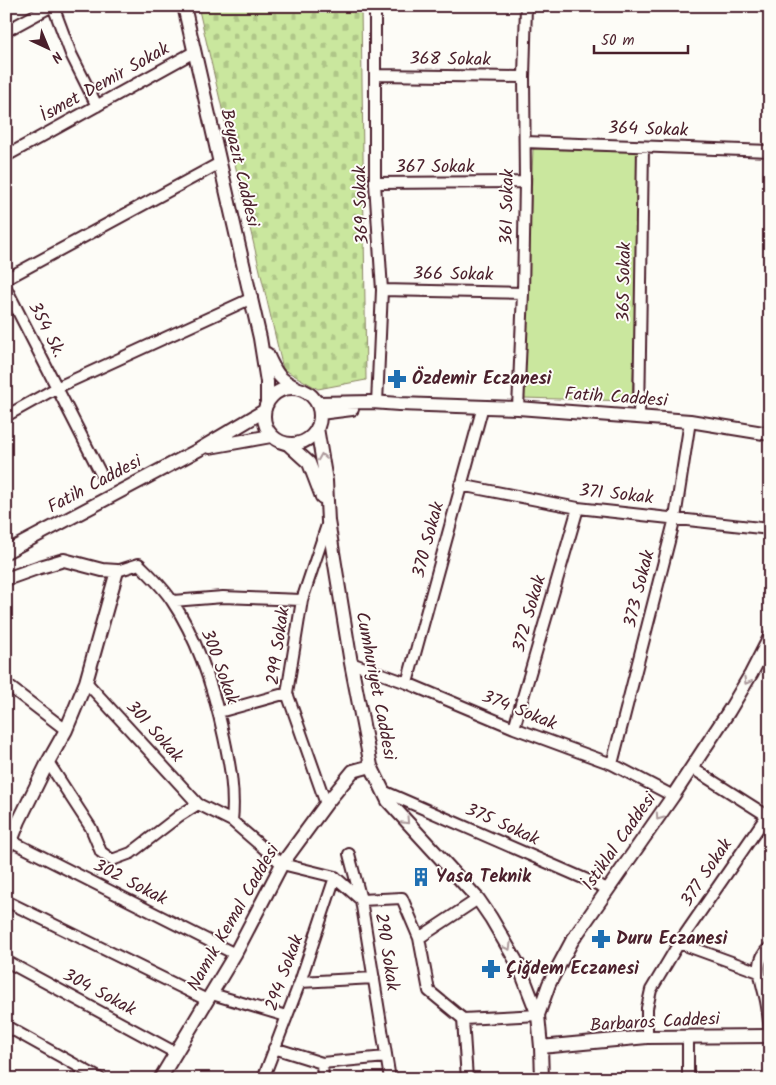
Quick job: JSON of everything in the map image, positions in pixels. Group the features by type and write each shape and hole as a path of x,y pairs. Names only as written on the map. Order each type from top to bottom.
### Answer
{"street":[{"path":"6,31 53,6 71,54 97,106"},
{"name":"Beyazıt Caddesi","path":"184,6 260,338"},
{"name":"369 Sokak","path":"376,6 376,183 382,290 377,402"},
{"name":"361 Sokak","path":"518,408 523,293 526,6"},
{"name":"İsmet Demir Sokak","path":"6,156 194,52"},
{"name":"368 Sokak","path":"377,75 524,78"},
{"name":"364 Sokak","path":"524,142 770,150"},
{"name":"365 Sokak","path":"639,418 643,146"},
{"path":"6,279 220,164"},
{"name":"367 Sokak","path":"376,183 525,182"},
{"name":"354 Sk.","path":"6,288 102,476"},
{"name":"366 Sokak","path":"382,290 523,293"},
{"path":"6,416 58,387 252,298"},
{"path":"260,338 275,372 286,383 303,390 311,396 318,408 317,428 306,441 288,444 271,436 266,428 264,420 267,382 260,338"},
{"name":"Fatih Caddesi","path":"6,552 200,449 265,408 275,394 293,388 303,390"},
{"name":"Fatih Caddesi","path":"318,408 377,402 518,408 690,421 770,434"},
{"name":"Fatih Caddesi","path":"318,408 399,404"},
{"name":"370 Sokak","path":"407,683 483,406"},
{"name":"373 Sokak","path":"612,764 675,518 690,421"},
{"name":"Cumhuriyet Caddesi","path":"317,428 326,481 328,521"},
{"name":"Fatih Caddesi","path":"200,449 271,436"},
{"name":"Cumhuriyet Caddesi","path":"288,444 309,462 320,491 328,521 351,663 371,766 388,801 478,899 491,918 519,966 538,1015"},
{"name":"371 Sokak","path":"460,485 578,508 770,529"},
{"name":"372 Sokak","path":"514,728 578,508"},
{"name":"299 Sokak","path":"326,804 287,692 302,600 328,521"},
{"path":"6,580 64,560 102,570 117,571 86,682 66,730 8,842"},
{"name":"300 Sokak","path":"117,571 139,564 159,584 172,601 199,651 216,698 232,772 232,821"},
{"path":"172,601 222,597 302,600"},
{"name":"İstiklal Caddesi","path":"542,1079 538,1015 549,984 572,941 673,796 734,704 770,637"},
{"name":"374 Sokak","path":"351,663 407,683 514,728 612,764 673,796"},
{"name":"301 Sokak","path":"86,682 198,804"},
{"path":"6,684 66,730"},
{"path":"219,712 287,692"},
{"path":"48,762 91,828 101,852 112,860 131,853 179,816 198,804 232,821 282,864 335,877 362,900 402,898 419,938 429,991 463,1019 538,1015"},
{"name":"Namık Kemal Caddesi","path":"160,1079 235,954 282,864 353,771 371,766"},
{"path":"692,768 768,813"},
{"name":"375 Sokak","path":"383,791 608,890"},
{"name":"377 Sokak","path":"647,1037 647,1008 651,990 679,944 768,813"},
{"name":"302 Sokak","path":"8,842 235,954"},
{"name":"290 Sokak","path":"349,854 362,900 390,1079"},
{"name":"294 Sokak","path":"263,1079 300,982 335,877"},
{"path":"419,938 478,899"},
{"path":"6,901 209,997 286,1016"},
{"path":"679,944 759,972"},
{"path":"770,947 762,953 759,972 767,1002 770,1032"},
{"name":"304 Sokak","path":"6,961 176,1053"},
{"path":"300,982 374,978"},
{"path":"463,1019 467,1079"},
{"path":"6,1026 101,1079"},
{"name":"Barbaros Caddesi","path":"541,1047 647,1037 770,1036"},
{"path":"688,1037 688,1079"},
{"path":"274,1048 322,1062 386,1057"},
{"path":"322,1062 323,1079"}],"green space":[{"path":"198,6 361,6 366,380 318,389 283,369"},
{"path":"533,149 642,152 632,401 523,398"}],"place":[{"name":"Özdemir Eczanesi","path":"397,379"},
{"name":"Yasa Teknik","path":"421,877"},
{"name":"Duru Eczanesi","path":"601,939"},
{"name":"Çiğdem Eczanesi","path":"491,969"}]}
